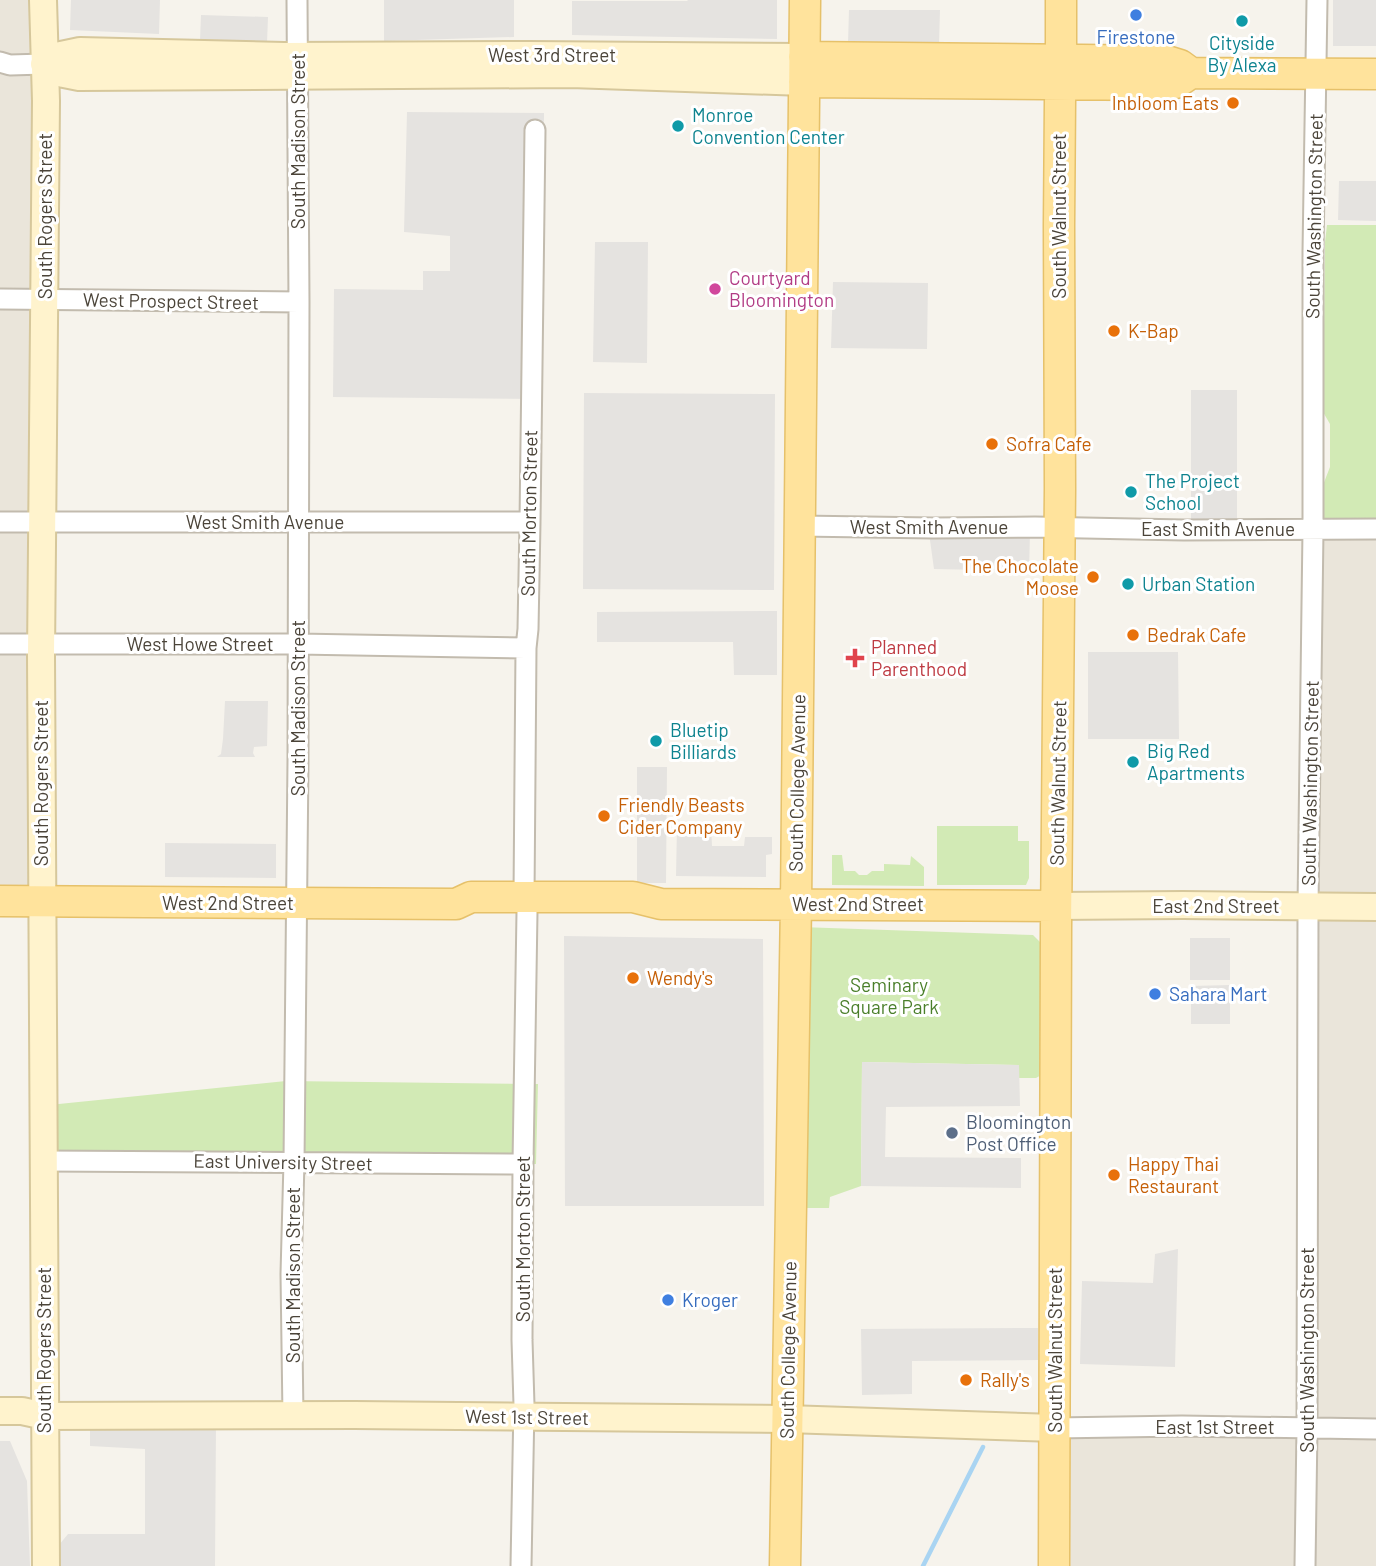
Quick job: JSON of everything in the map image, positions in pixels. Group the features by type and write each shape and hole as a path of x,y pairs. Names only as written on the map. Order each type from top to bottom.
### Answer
{"main road":[{"name":"South College Avenue","path":"785,1566 796,904 805,0"},
{"name":"South Walnut Street","path":"1054,1566 1059,225 1063,72 1061,0"},
{"name":"West 3rd Street","path":"804,69 1063,72 1167,61 1176,63 1191,73 1316,74"},
{"path":"1316,74 1376,74"},
{"name":"West 2nd Street","path":"0,901 456,904 470,912 526,904 572,904 634,913 661,904 1056,906"}],"street":[{"name":"South Rogers Street","path":"43,0 46,101 41,644 46,1566"},
{"name":"South Madison Street","path":"293,1416 291,1273 297,903 299,302 297,0"},
{"name":"South Washington Street","path":"1305,1566 1317,0"},
{"name":"West 3rd Street","path":"0,62 10,65 44,64 61,55 80,51 298,66 553,55 804,69"},
{"name":"South Morton Street","path":"521,1566 526,648 535,130"},
{"name":"West Prospect Street","path":"0,299 299,302"},
{"name":"West Smith Avenue","path":"0,522 530,522"},
{"name":"West Smith Avenue","path":"800,526 1059,527"},
{"name":"East Smith Avenue","path":"1059,527 1376,529"},
{"name":"West Howe Street","path":"0,644 298,644 526,648"},
{"name":"East 2nd Street","path":"1056,906 1376,907"},
{"name":"East University Street","path":"44,1161 523,1164"},
{"name":"West 1st Street","path":"0,1411 22,1411 45,1416 354,1415 787,1419 1055,1427"},
{"name":"East 1st Street","path":"1055,1427 1376,1429"}],"shaded area":[{"path":"0,0 44,0 46,906 0,905"},
{"path":"71,0 160,0 159,34 70,30"},
{"path":"384,0 514,0 514,37 384,41"},
{"path":"777,0 777,39 572,35 572,1"},
{"path":"1333,0 1376,0 1376,46 1333,46"},
{"path":"849,10 940,10 939,44 848,43"},
{"path":"201,15 268,17 267,43 200,41"},
{"path":"407,112 544,113 542,399 333,397 334,289 423,290 423,271 450,271 450,236 404,232"},
{"path":"1339,181 1376,181 1376,221 1338,220"},
{"path":"595,242 648,242 647,363 593,362"},
{"path":"833,282 928,283 927,349 831,348"},
{"path":"1191,390 1237,390 1237,520 1191,519"},
{"path":"584,393 775,394 774,590 583,589"},
{"path":"1323,528 1376,528 1376,1566 1058,1566 1058,1428 1299,1428"},
{"path":"929,533 1030,533 1029,571 934,569"},
{"path":"777,611 777,675 734,675 733,642 597,642 597,612"},
{"path":"1088,652 1178,652 1179,739 1088,739"},
{"path":"225,701 268,701 267,746 254,747 255,757 217,757 221,754"},
{"path":"637,767 667,767 666,883 637,883"},
{"path":"711,825 712,846 744,846 745,837 772,837 772,854 766,855 766,877 676,876 677,826"},
{"path":"165,843 276,844 276,878 165,877"},
{"path":"564,936 763,939 764,1206 565,1206"},
{"path":"1190,938 1230,938 1230,980 1190,980"},
{"path":"1230,985 1230,1024 1191,1024 1191,986"},
{"path":"862,1062 1019,1065 1020,1106 886,1107 885,1157 1021,1158 1021,1188 861,1186"},
{"path":"1178,1249 1175,1367 1080,1364 1082,1281 1153,1283 1155,1254"},
{"path":"1038,1328 1038,1360 912,1361 912,1394 862,1395 861,1329"},
{"path":"90,1423 216,1425 215,1566 58,1566 59,1545 68,1534 145,1534 145,1449 90,1446"},
{"path":"0,1441 10,1441 27,1481 30,1566 0,1566"}],"green space":[{"path":"1327,225 1376,225 1376,522 1322,523 1323,485 1330,467 1330,424 1323,412"},
{"path":"937,826 1018,826 1018,841 1029,841 1029,878 1026,885 937,885"},
{"path":"832,855 842,855 844,871 855,871 859,875 884,871 884,864 910,865 911,856 924,867 924,886 832,885"},
{"name":"Seminary Square Park","path":"800,927 1033,935 1047,949 1043,1074 1036,1078 1019,1078 1019,1065 862,1062 861,1186 830,1197 829,1208 804,1208"},
{"path":"286,1081 538,1084 536,1164 49,1161 49,1105"}],"waterway":[{"path":"923,1566 983,1447"}],"place":[{"name":"Firestone","path":"1136,15"},
{"name":"Cityside By Alexa","path":"1242,21"},
{"name":"Inbloom Eats","path":"1233,103"},
{"name":"Monroe Convention Center","path":"678,126"},
{"name":"Courtyard Bloomington","path":"715,289"},
{"name":"K-Bap","path":"1114,331"},
{"name":"Sofra Cafe","path":"992,444"},
{"name":"The Project School","path":"1131,492"},
{"name":"The Chocolate Moose","path":"1093,577"},
{"name":"Urban Station","path":"1128,584"},
{"name":"Bedrak Cafe","path":"1133,635"},
{"name":"Planned Parenthood","path":"855,658"},
{"name":"Bluetip Billiards","path":"656,741"},
{"name":"Big Red Apartments","path":"1133,762"},
{"name":"Friendly Beasts Cider Company","path":"604,816"},
{"name":"Wendy's","path":"633,978"},
{"name":"Sahara Mart","path":"1155,994"},
{"name":"Bloomington Post Office","path":"952,1133"},
{"name":"Happy Thai Restaurant","path":"1114,1175"},
{"name":"Kroger","path":"668,1300"},
{"name":"Rally's","path":"966,1380"}]}
